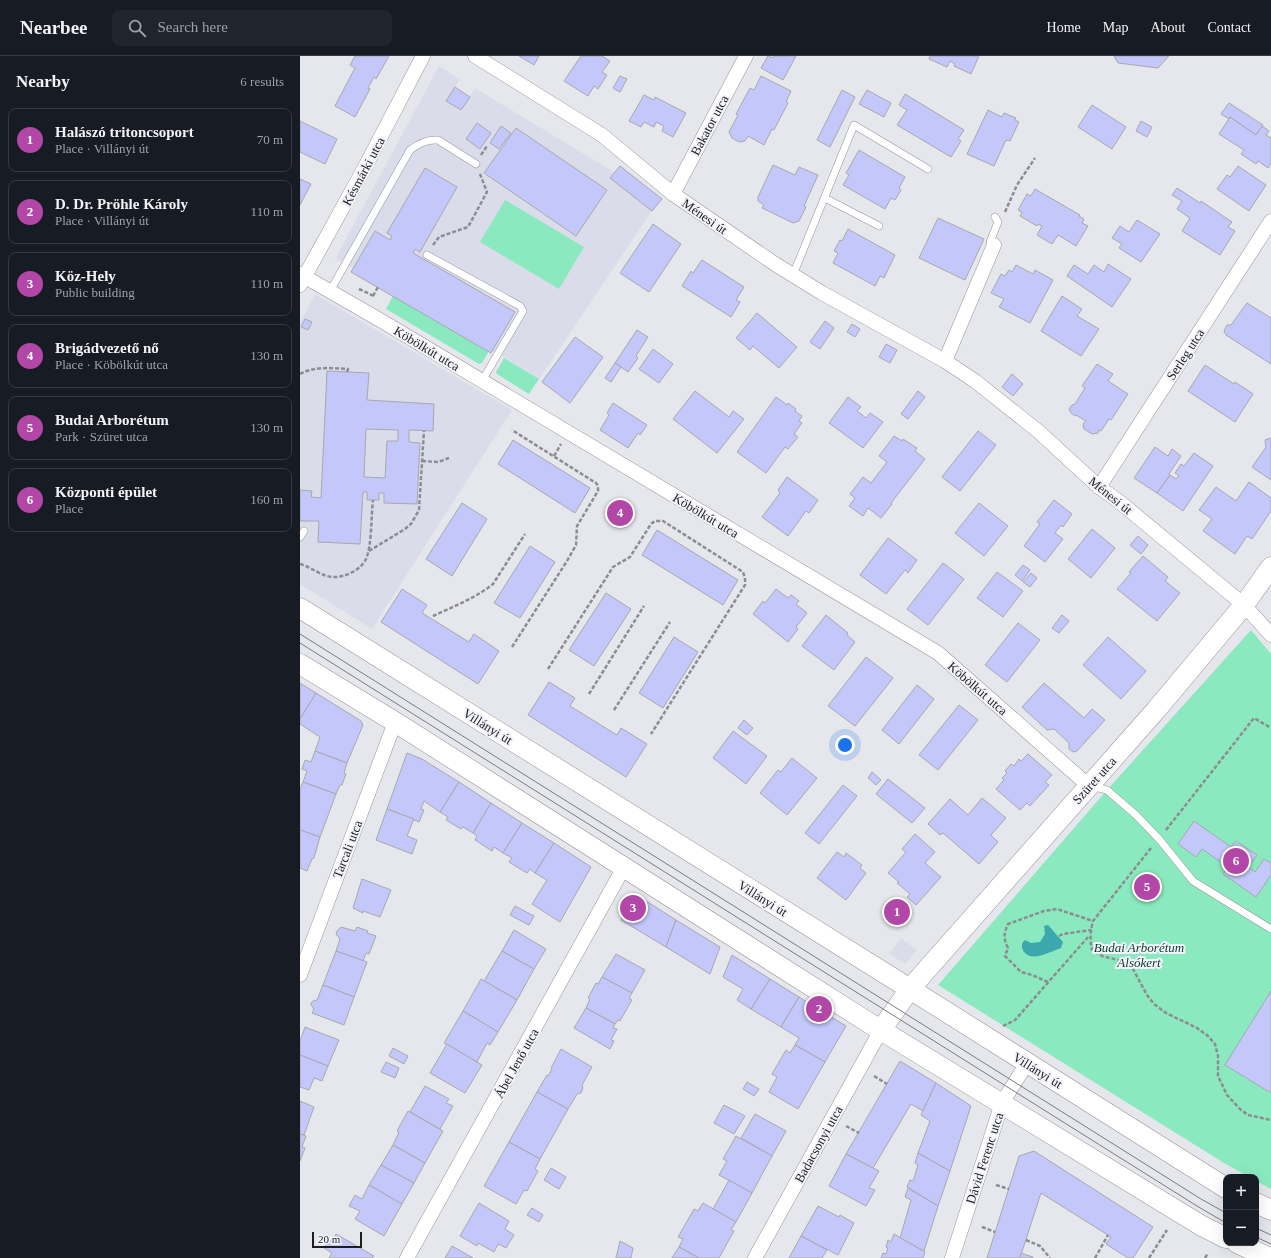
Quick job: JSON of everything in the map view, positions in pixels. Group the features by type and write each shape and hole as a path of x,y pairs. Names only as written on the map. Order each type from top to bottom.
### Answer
{"street":[{"name":"Késmárki utca","path":"302,279 365,167 423,56"},
{"name":"Ménesi út","path":"475,56 602,135 673,194 731,235 792,275 945,361 975,381 1038,431 1100,487 1244,605 1269,628"},
{"name":"Bakator utca","path":"673,194 746,56"},
{"name":"Serleg utca","path":"1100,487 1271,221"},
{"path":"945,361 994,245"},
{"name":"Köbölkút utca","path":"302,279 330,291 938,653 1089,786"},
{"name":"Szüret utca","path":"882,1030 910,989 1156,710 1244,605 1271,567"},
{"name":"Villányi út","path":"300,608 1223,1186"},
{"path":"300,664 395,722 882,1030 1202,1226 1223,1236"},
{"name":"Tarcali utca","path":"300,975 395,722"},
{"name":"Ábel Jenő utca","path":"407,1258 624,867"},
{"name":"Badacsonyi utca","path":"755,1258 882,1030"},
{"name":"Dávid Ferenc utca","path":"952,1258 1002,1103 1027,1063"},
{"path":"1259,1204 1271,1210"},
{"path":"1244,1246 1270,1258"}],"lane":[{"path":"792,275 854,125 928,169"},
{"path":"330,291 410,150 424,141 438,140 476,164"},
{"path":"825,198 879,226"},
{"path":"994,245 990,242 996,219"},
{"path":"427,256 520,306 523,311 482,381"},
{"path":"1089,786 1107,790 1136,815 1159,839 1193,881 1271,928"}],"path":[{"path":"427,256 438,237 468,227 487,192 476,164 487,146"},
{"path":"996,219 1002,218 1017,185 1035,158"},
{"path":"1016,180 1017,185"},
{"path":"371,300 378,287"},
{"path":"300,374 310,369 321,368 348,370 347,372"},
{"path":"512,430 596,483 598,486 598,491 577,526 576,545 512,646"},
{"path":"368,551 405,529 419,510 424,431"},
{"path":"422,461 438,462 449,458"},
{"path":"300,564 326,576 333,577 343,576 359,567 366,560 368,551 373,500"},
{"path":"548,669 613,567 630,557 650,524 655,521 663,521 743,572 745,578 744,585 651,734"},
{"path":"433,616 488,588 525,534"},
{"path":"589,694 644,606"},
{"path":"614,710 670,622"},
{"path":"1271,728 1254,718 1094,921 1090,935 1092,950 1102,956 1126,962 1133,970 1147,995 1154,1004 1166,1013 1197,1028 1212,1040 1215,1044 1218,1056 1218,1076 1224,1090 1241,1110 1248,1115 1271,1120"},
{"path":"1048,982 1021,972 1005,956 1008,948 1004,941 1004,932 1008,924 1044,911 1057,909 1094,921"},
{"path":"1059,936 1063,934 1091,930"},
{"path":"1003,1026 1015,1020 1090,935"},
{"path":"874,1076 887,1084"},
{"path":"846,1126 859,1133"},
{"path":"996,1185 1009,1189"},
{"path":"982,1227 995,1232"},
{"path":"1149,1258 1167,1230"},
{"path":"1095,1258 1108,1235"},
{"path":"1026,1240 1040,1246 1050,1258"},
{"path":"1205,1258 1208,1253"}],"shaded area":[{"path":"439,66 460,79 446,101 461,110 475,88 614,172 610,178 652,211 539,379 499,354 492,351 491,353 351,272 353,268 335,259"},
{"path":"315,294 512,410 372,629 300,584 300,322"},
{"path":"901,938 917,950 905,964 889,954"}],"green space":[{"path":"505,200 584,247 559,289 480,242"},
{"path":"393,296 489,351 482,363 479,364 386,309"},
{"path":"504,358 539,379 529,394 497,374 496,372"},
{"name":"Budai Arborétum Alsókert","path":"1251,630 1271,654 1271,1189 1259,1183 1259,1174 1244,1174 1224,1163 938,985 1107,790"}],"water":[{"path":"1048,925 1063,942 1061,948 1038,956 1025,953 1022,948 1023,942 1025,940 1031,943 1040,942 1045,934 1044,926"}],"building":[{"path":"355,56 389,56 376,79 374,77 368,88 370,89 355,117 335,106 355,68 350,65"},
{"path":"519,56 539,56 534,65"},
{"path":"581,56 602,56 610,61 602,72 607,75 598,89 594,86 588,96 564,81"},
{"path":"768,56 773,58 774,56 796,56 783,80 761,68"},
{"path":"930,56 979,56 971,74 954,66 955,64 950,61 947,67 929,59"},
{"path":"1114,56 1169,56 1158,68 1118,63"},
{"path":"620,76 627,79 620,92 613,88"},
{"path":"761,76 791,91 786,102 788,103 774,130 772,129 764,145 748,136 745,141 739,142 732,138 729,132 738,115 736,114 750,88 754,90"},
{"path":"455,87 470,97 461,110 446,101"},
{"path":"842,90 855,97 830,147 817,140"},
{"path":"867,90 891,103 884,117 859,104"},
{"path":"905,94 964,130 958,139 961,141 951,157 897,125 907,110 899,105"},
{"path":"644,95 654,100 655,97 686,113 673,137 662,131 664,126 656,122 654,127 644,122 641,127 629,121"},
{"path":"1229,103 1263,125 1256,135 1230,117 1229,119 1221,114"},
{"path":"1092,105 1126,127 1112,149 1078,127"},
{"path":"988,110 1002,117 1004,113 1016,118 1015,120 1019,122 1010,141 1006,140 994,166 967,154"},
{"path":"1230,117 1256,135 1262,126 1269,131 1266,135 1271,138 1271,163 1268,168 1258,161 1256,164 1241,154 1244,150 1219,134"},
{"path":"300,121 337,139 325,164 300,152"},
{"path":"1141,121 1152,127 1147,137 1136,131"},
{"path":"477,123 491,133 480,149 466,139"},
{"path":"501,126 511,133 499,149 490,143"},
{"path":"516,128 607,190 576,236 484,173"},
{"path":"859,150 905,177 899,188 901,190 895,200 891,198 885,209 843,185 849,175 846,173"},
{"path":"773,165 795,175 799,167 818,175 799,221 793,223 762,208 764,205 758,201 758,197"},
{"path":"620,166 662,199 652,211 610,178"},
{"path":"1238,166 1266,185 1249,211 1217,189 1227,175 1230,177"},
{"path":"425,168 457,187 420,252 415,249 413,253 515,312 491,353 351,272 375,231 390,240 392,236 387,233"},
{"path":"300,179 311,184 300,205"},
{"path":"1177,188 1200,203 1201,201 1232,222 1228,227 1235,231 1220,255 1182,231 1190,218 1177,209 1182,201 1172,195"},
{"path":"1035,189 1080,215 1079,216 1084,219 1082,223 1088,226 1076,246 1058,235 1052,244 1037,235 1042,226 1038,224 1037,226 1020,216 1022,212 1018,210 1027,194 1031,196"},
{"path":"938,218 984,239 965,280 919,258"},
{"path":"1137,220 1160,234 1141,262 1119,248 1122,244 1112,238 1120,226 1129,232"},
{"path":"653,224 681,244 649,292 620,273"},
{"path":"848,229 895,255 884,278 880,276 875,286 833,263 838,253 834,251 840,240 842,241"},
{"path":"702,260 744,287 736,300 740,302 731,317 682,286 691,271 693,273"},
{"path":"1108,264 1131,279 1112,307 1067,276 1074,265 1088,274 1094,265 1104,272"},
{"path":"1016,265 1033,274 1035,270 1053,280 1030,323 999,307 1004,299 991,293 1001,274 1005,276 1009,270 1012,272"},
{"path":"1062,296 1082,309 1077,316 1099,329 1081,356 1041,331"},
{"path":"1247,303 1271,318 1271,364 1226,335 1224,331 1227,325 1231,325"},
{"path":"757,313 797,347 779,368 753,346 750,350 736,338"},
{"path":"305,319 312,322 308,330 301,327"},
{"path":"825,321 834,328 820,349 810,342"},
{"path":"852,324 860,329 855,337 847,332"},
{"path":"637,330 648,337 636,356 638,358 628,372 615,363"},
{"path":"575,337 603,357 570,403 542,382"},
{"path":"886,344 897,350 890,363 879,357"},
{"path":"653,349 673,364 659,383 639,369"},
{"path":"615,363 621,367 611,382 605,378"},
{"path":"1097,364 1113,374 1108,381 1128,394 1111,420 1109,419 1101,431 1099,430 1098,433 1092,434 1084,429 1083,424 1086,421 1076,415 1075,416 1069,409 1075,404 1085,388 1082,386"},
{"path":"1205,365 1234,384 1235,382 1253,394 1235,422 1188,391"},
{"path":"327,371 369,373 367,400 434,404 433,431 409,430 409,442 420,443 417,504 384,503 384,493 379,493 379,500 367,500 367,492 363,492 360,544 318,542 319,521 300,521 300,490 312,491 311,497 321,498","holes":["366,429 398,430 398,441 387,441 385,478 364,477"]},
{"path":"1012,374 1023,384 1013,396 1002,387"},
{"path":"695,391 729,417 733,411 744,419 717,453 673,419"},
{"path":"918,391 925,397 908,419 901,414"},
{"path":"776,397 787,405 788,403 796,409 795,411 802,416 799,421 802,423 794,434 798,437 788,449 785,447 766,473 737,452"},
{"path":"848,397 861,407 857,411 866,418 870,413 883,422 863,448 829,423"},
{"path":"613,403 647,425 640,435 638,433 628,448 600,430 609,415 607,413"},
{"path":"978,431 996,445 960,491 942,477"},
{"path":"894,436 902,441 903,439 917,448 915,451 925,459 881,518 868,508 863,516 849,506 855,498 850,494 863,477 871,483 887,462 879,456"},
{"path":"1271,438 1271,480 1252,467 1266,447 1265,440"},
{"path":"513,440 590,488 575,513 498,464"},
{"path":"1155,447 1168,456 1172,449 1181,456 1157,493 1134,478"},
{"path":"1194,453 1213,466 1183,511 1157,493 1170,475 1176,479 1179,475 1175,473 1181,464 1184,466"},
{"path":"787,477 818,500 809,513 806,511 788,536 762,517 780,493 778,490"},
{"path":"1249,482 1271,498 1271,511 1252,539 1247,536 1235,554 1203,531 1212,519 1199,510 1216,487 1236,501"},
{"path":"1054,500 1072,514 1063,527 1061,525 1055,533 1063,539 1045,562 1024,546 1040,524 1037,522"},
{"path":"462,503 487,519 452,576 426,559"},
{"path":"979,503 1008,526 984,556 955,533"},
{"path":"1092,529 1115,548 1091,578 1068,559"},
{"path":"657,530 738,580 723,605 642,555"},
{"path":"1138,536 1148,545 1141,554 1130,545"},
{"path":"888,538 917,560 908,573 905,570 886,594 860,575"},
{"path":"530,546 555,562 520,618 494,603"},
{"path":"1143,556 1168,577 1165,581 1180,593 1157,621 1117,589"},
{"path":"943,563 964,579 928,625 907,609"},
{"path":"1023,565 1030,570 1022,581 1015,575"},
{"path":"997,572 1023,591 1003,617 977,598"},
{"path":"1031,573 1037,578 1030,587 1023,582"},
{"path":"402,589 427,605 422,613 469,642 474,634 499,651 478,684 381,622"},
{"path":"776,589 788,598 791,595 799,601 796,604 807,613 796,627 798,629 788,642 753,614 763,601 765,603"},
{"path":"606,593 631,609 594,666 569,650"},
{"path":"826,615 848,633 847,635 855,642 834,670 802,646"},
{"path":"1062,615 1069,621 1059,633 1052,628"},
{"path":"1018,623 1040,640 1007,682 985,665"},
{"path":"674,637 698,652 663,708 639,693"},
{"path":"1108,637 1146,671 1121,699 1083,665"},
{"path":"866,657 893,678 855,726 828,706"},
{"path":"549,682 575,698 570,706 617,735 621,728 647,744 626,777 528,715"},
{"path":"300,683 316,693 300,719"},
{"path":"1044,683 1084,718 1092,709 1105,720 1077,751 1073,752 1069,749 1069,743 1054,729 1047,730 1022,707"},
{"path":"917,685 934,699 899,744 882,730"},
{"path":"316,693 361,721 363,725 347,763 315,751 320,737 300,724 300,719"},
{"path":"959,705 978,720 938,770 919,755"},
{"path":"744,720 753,728 747,735 738,728"},
{"path":"733,731 767,756 746,784 713,758"},
{"path":"315,751 347,763 344,773 346,774 342,785 340,785 336,794 303,782 307,771 302,769 305,760 311,762"},
{"path":"407,753 422,759 459,782 440,812 424,801 421,809 424,810 419,822 387,809"},
{"path":"1028,754 1052,775 1045,782 1049,785 1030,806 1027,803 1020,810 996,789 1004,780 1002,778 1007,773 1005,771 1011,764 1014,766 1019,759 1021,761"},
{"path":"792,758 817,778 787,815 760,793 778,770 781,772"},
{"path":"872,772 881,780 876,785 868,778"},
{"path":"888,779 925,808 912,823 876,794"},
{"path":"303,782 336,794 320,837 300,830 300,789"},
{"path":"459,782 491,803 473,833 463,827 461,829 446,820 448,817 440,812"},
{"path":"843,785 857,796 819,844 805,833"},
{"path":"982,798 1006,818 991,835 998,842 979,864 943,833 940,835 928,824 950,799 968,815"},
{"path":"491,803 522,823 503,853 494,847 492,851 475,840 477,836 473,833"},
{"path":"387,809 414,819 407,836 417,840 412,854 376,840"},
{"path":"1194,821 1231,847 1236,841 1257,855 1248,867 1255,872 1264,859 1271,863 1271,875 1256,897 1223,874 1228,867 1202,849 1196,857 1178,844"},
{"path":"522,823 554,843 535,873 530,869 527,873 509,862 512,858 503,853"},
{"path":"300,830 320,837 314,858 312,859 307,871 300,868"},
{"path":"915,834 935,852 925,863 941,877 916,905 907,897 910,894 888,873 906,852 902,849"},
{"path":"554,843 591,867 560,922 532,904 547,880 535,873"},
{"path":"837,852 844,857 846,853 862,865 860,868 866,873 846,900 817,878"},
{"path":"362,879 391,890 380,917 363,911 363,913 353,908"},
{"path":"635,894 676,920 666,947 621,920"},
{"path":"515,906 534,916 529,925 510,915"},
{"path":"676,920 720,947 710,974 666,947"},
{"path":"341,927 355,931 357,927 376,936 369,954 366,953 363,961 336,951 340,939 336,934"},
{"path":"514,930 546,949 534,969 502,951"},
{"path":"336,951 367,962 354,997 323,985"},
{"path":"502,951 534,969 517,1000 484,981"},
{"path":"616,954 645,970 632,993 602,977"},
{"path":"732,955 770,979 751,1009 737,1000 743,989 723,977"},
{"path":"602,977 632,993 629,998 632,1000 620,1021 618,1020 615,1024 586,1008 590,999 588,998 596,983 598,984"},
{"path":"481,979 517,1000 498,1032 463,1011"},
{"path":"770,979 799,997 781,1027 751,1009"},
{"path":"323,985 354,997 344,1025 312,1013 314,1009 311,1003 317,1000"},
{"path":"1271,991 1271,1093 1225,1065"},
{"path":"799,997 846,1026 825,1062 795,1045 799,1038 781,1027"},
{"path":"586,1008 615,1024 613,1028 617,1029 611,1040 614,1041 610,1049 574,1028"},
{"path":"463,1011 498,1032 490,1045 487,1043 477,1062 444,1043"},
{"path":"305,1027 339,1040 328,1066 300,1055 300,1041"},
{"path":"447,1044 482,1065 465,1093 430,1073"},
{"path":"795,1045 825,1062 798,1109 769,1092 777,1077 772,1074 786,1050 790,1053"},
{"path":"393,1048 408,1056 404,1064 389,1056"},
{"path":"561,1049 592,1067 582,1085 583,1088 581,1093 577,1094 568,1109 537,1092 552,1069 551,1068"},
{"path":"300,1055 328,1066 322,1081 314,1078 309,1090 300,1087"},
{"path":"900,1061 936,1083 923,1111 911,1104 873,1168 846,1154"},
{"path":"386,1062 399,1068 395,1078 381,1072"},
{"path":"747,1082 759,1089 754,1096 743,1089"},
{"path":"936,1083 971,1106 950,1171 918,1153 930,1121 921,1115"},
{"path":"425,1086 449,1099 446,1103 453,1106 440,1129 410,1112"},
{"path":"537,1092 568,1109 540,1159 509,1142"},
{"path":"300,1101 314,1107 304,1135 300,1134"},
{"path":"724,1105 745,1116 734,1134 714,1123"},
{"path":"408,1111 443,1131 425,1163 393,1145 399,1132 397,1131"},
{"path":"755,1114 786,1131 772,1156 741,1138"},
{"path":"300,1134 306,1136 302,1147 305,1148 300,1161"},
{"path":"736,1136 772,1156 752,1193 719,1175 727,1161 723,1159"},
{"path":"509,1142 540,1159 535,1169 538,1171 527,1191 524,1190 516,1204 484,1186"},
{"path":"393,1145 425,1163 414,1183 381,1165"},
{"path":"1034,1151 1153,1227 1133,1258 1128,1258 1106,1244 1111,1237 1041,1193 1020,1258 987,1258 1019,1156"},
{"path":"918,1153 950,1171 938,1206 907,1187 910,1180 913,1181 918,1165 915,1163"},
{"path":"846,1154 879,1171 869,1188 875,1190 866,1206 829,1186"},
{"path":"381,1165 414,1183 402,1204 369,1185"},
{"path":"551,1168 566,1177 559,1189 544,1180"},
{"path":"729,1180 752,1193 736,1222 713,1209"},
{"path":"369,1185 402,1204 384,1236 355,1219 360,1211 349,1206 355,1195 362,1199"},
{"path":"908,1188 938,1206 924,1251 900,1238 911,1200 905,1197"},
{"path":"479,1203 509,1221 505,1229 514,1235 506,1248 498,1244 494,1252 478,1243 477,1246 460,1236"},
{"path":"703,1203 736,1222 731,1230 734,1231 719,1258 699,1258 679,1247 683,1239 678,1237 694,1209 698,1211"},
{"path":"818,1206 839,1217 840,1215 854,1223 838,1255 801,1236"},
{"path":"532,1208 543,1215 539,1222 527,1215"},
{"path":"336,1234 374,1256 372,1258 329,1258 332,1253 324,1248 329,1240 332,1242"},
{"path":"894,1234 925,1252 923,1258 881,1258 883,1253 886,1254 888,1240 891,1242"},
{"path":"801,1236 827,1250 822,1258 789,1258"},
{"path":"620,1241 633,1248 631,1258 616,1258"},
{"path":"452,1246 473,1258 445,1258"},
{"path":"679,1247 699,1258 672,1258"},
{"path":"1021,1253 1033,1257 1033,1258 1020,1258"}],"tram line":[{"path":"300,634 1201,1199 1223,1211"},
{"path":"300,643 1223,1221"},
{"path":"1259,1229 1271,1235"},
{"path":"1259,1238 1271,1244"}],"place":[{"name":"Brigádvezető nő","path":"620,513"},
{"name":"Központi épület","path":"1236,861"},
{"name":"Budai Arborétum","path":"1147,887"},
{"name":"Köz-Hely","path":"633,908"},
{"name":"Halászó tritoncsoport","path":"897,912"},
{"name":"D. Dr. Pröhle Károly","path":"819,1009"}]}
